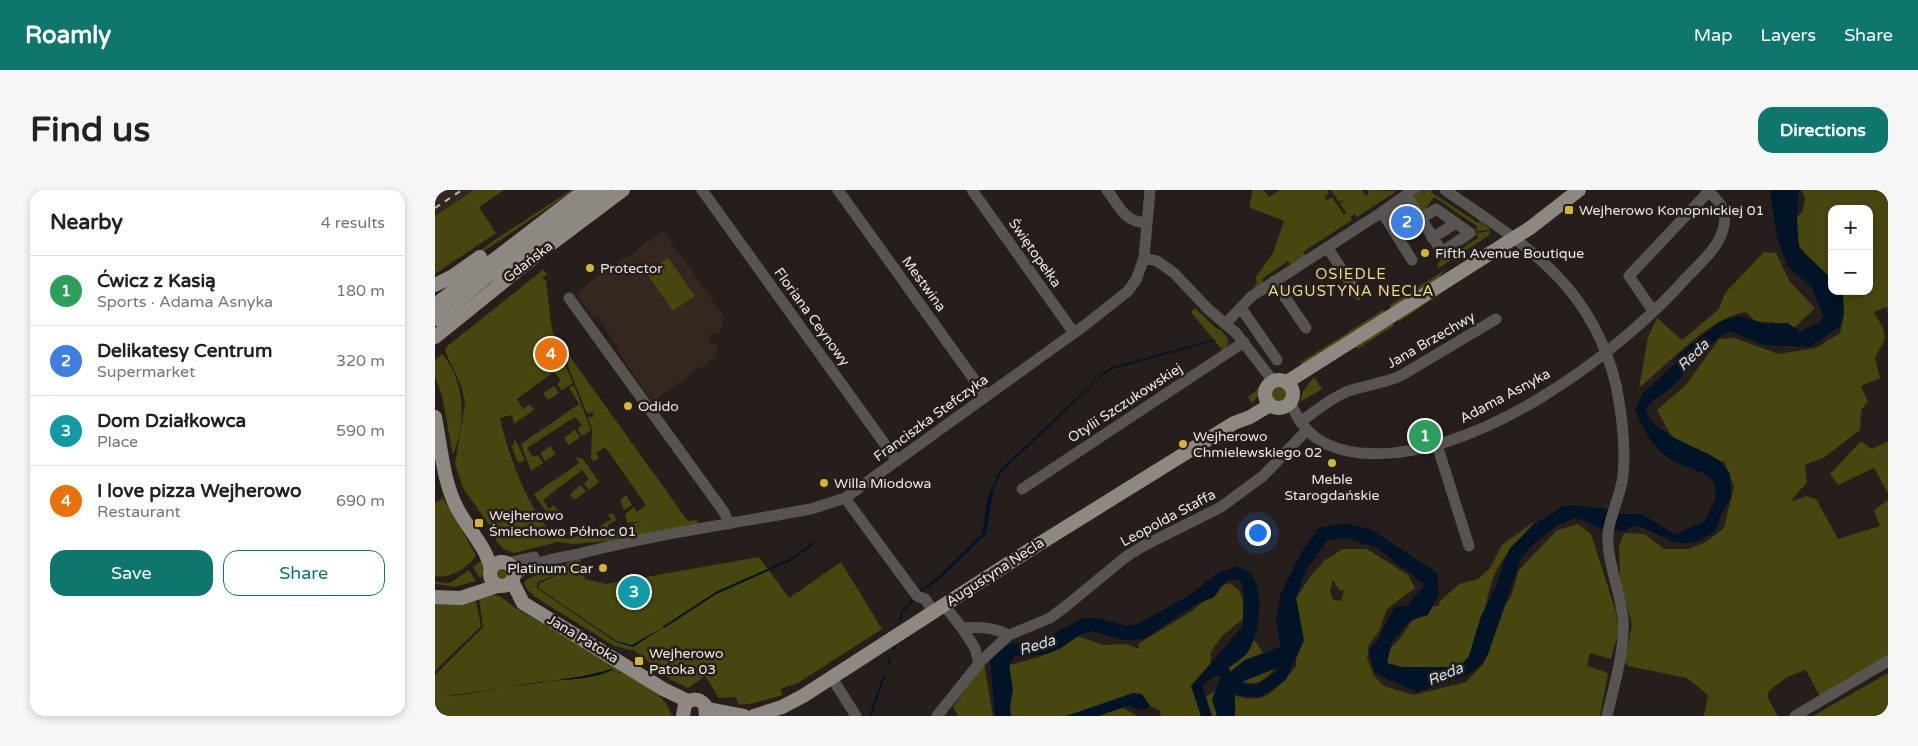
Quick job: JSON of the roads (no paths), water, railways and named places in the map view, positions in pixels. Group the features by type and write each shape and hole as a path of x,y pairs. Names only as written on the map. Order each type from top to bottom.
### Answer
{"main road":[{"path":"435,305 585,190"},
{"name":"Gdańska","path":"435,319 484,279 603,190"},
{"name":"Gdańska","path":"435,337 539,253 623,190"},
{"name":"Augustyna Necla","path":"754,716 782,707 832,678 939,608 1234,423 1249,417 1321,362 1441,284 1450,274 1512,236 1526,223 1543,216 1579,190"},
{"path":"435,285 453,276 555,206 571,200"},
{"path":"435,417 451,492 457,507 471,529 490,571 491,580 506,583"},
{"path":"435,597 461,598 506,583 513,569 471,529"},
{"path":"435,588 449,590 465,588 481,581 496,563 506,563"},
{"name":"Jana Patoka","path":"506,583 523,603 663,689 685,708"},
{"path":"685,708 697,699 705,705 707,713 744,716"}],"street":[{"name":"Floriana Ceynowy","path":"702,190 897,461"},
{"name":"Mestwina","path":"838,190 986,396"},
{"name":"Świętopełka","path":"972,190 1074,333"},
{"path":"1107,190 1127,218 1134,222 1146,223"},
{"name":"Franciszka Stefczyka","path":"506,563 522,562 824,506 845,498 1074,333 1128,291 1136,280 1144,258 1149,190"},
{"path":"1445,190 1512,236 1543,261 1572,292 1590,316 1607,351 1621,410 1624,456 1621,493 1609,530 1610,551 1622,610 1622,651 1607,716"},
{"path":"1653,311 1629,276 1709,190"},
{"name":"Adama Asnyka","path":"1144,258 1157,261 1174,273 1225,324 1303,427 1318,440 1349,452 1392,453 1437,445 1461,437 1527,404 1568,379 1607,351 1672,294 1717,243 1724,227 1725,216 1722,204 1709,190"},
{"path":"1225,324 1252,296 1410,193 1420,219 1442,252 1470,233 1436,209 1420,219"},
{"path":"1381,212 1411,260"},
{"path":"1432,238 1456,223"},
{"path":"1327,247 1358,294"},
{"path":"1274,282 1306,328"},
{"path":"569,298 724,512 729,524"},
{"path":"1241,308 1277,360"},
{"name":"Jana Brzechwy","path":"1303,427 1333,398 1402,376 1497,319"},
{"name":"Otylii Szczukowskiej","path":"1022,489 1241,344"},
{"name":"Leopolda Staffa","path":"937,716 979,664 1009,635 1049,618 1127,556 1145,545 1221,507 1263,476 1303,427"},
{"path":"1437,445 1469,546"},
{"path":"845,498 917,596 939,608 962,628 972,642 979,664"},
{"name":"Franciszka Stefczyka","path":"506,583 525,569 557,555"},
{"path":"962,628 983,626 997,629 1009,635"},
{"path":"1795,716 1888,661"},
{"path":"832,678 856,716"}],"water":[{"path":"1770,190 1799,190 1797,221 1799,248 1828,275 1828,295 1843,295 1844,312 1840,326 1810,347 1764,345 1730,331 1713,343 1698,357 1678,381 1646,408 1649,417 1664,432 1717,459 1730,474 1731,498 1722,512 1715,531 1691,543 1680,543 1643,528 1632,526 1626,531 1598,528 1583,520 1574,518 1558,525 1531,546 1521,559 1488,654 1480,665 1469,673 1443,681 1414,681 1387,678 1375,663 1381,632 1395,607 1419,606 1424,584 1377,548 1348,538 1328,540 1307,568 1296,598 1304,640 1295,661 1244,681 1235,690 1235,716 1217,716 1212,699 1220,680 1245,660 1280,647 1285,628 1280,595 1302,551 1319,528 1345,523 1370,529 1437,573 1439,594 1428,615 1396,625 1387,663 1402,667 1447,667 1463,663 1469,656 1481,616 1496,587 1510,548 1536,523 1562,507 1573,505 1599,507 1620,514 1642,514 1674,534 1704,522 1716,499 1715,484 1704,474 1673,461 1665,455 1647,435 1635,409 1644,392 1674,365 1679,354 1721,321 1738,316 1768,324 1787,323 1800,331 1817,324 1824,316 1811,287 1788,267 1777,238"},
{"path":"1217,340 1113,369 1101,376 1001,473 993,490 986,534 945,574 941,574 982,534 988,497 1001,469 1102,374 1112,367"},
{"path":"1235,567 1246,570 1254,578 1258,590 1259,618 1252,644 1244,657 1202,685 1212,716 1201,716 1191,686 1243,626 1244,594 1241,581 1235,579 1226,581 1214,597 1193,606 1144,639 1124,640 1092,631 1080,635 1061,648 1047,654 1015,656 1009,664 1013,690 1010,707 1011,716 995,716 990,659 1010,644 1040,641 1083,618 1098,618 1126,626 1138,624 1188,596 1218,573"},
{"path":"564,572 539,583 538,588 616,641 632,645 665,626 633,647 616,642 537,588 538,582"},
{"path":"612,669 616,673 612,670 585,678 551,681"},
{"path":"551,681 506,688 539,682"},
{"path":"1133,693 1142,694 1150,706 1144,710 1126,706 1099,716 1066,716"}],"waterway":[{"path":"664,627 716,593 790,560 814,543"},
{"path":"921,591 944,574"},
{"name":"Reda","path":"1431,587 1375,652 1380,669 1418,686 1447,675"},
{"path":"901,619 901,613 913,600"},
{"name":"Reda","path":"1229,656 1221,668 1230,681 1242,690 1258,691 1281,676 1289,658 1282,620 1286,600"},
{"path":"889,663 890,659"},
{"path":"870,716 884,676"}],"railway":[{"path":"435,208 462,190"}],"place":[{"name":"Wejherowo Konopnickiej 01","path":"1569,210"},
{"name":"Delikatesy Centrum","path":"1407,222"},
{"name":"Fifth Avenue Boutique","path":"1425,253"},
{"name":"Protector","path":"590,268"},
{"name":"I love pizza Wejherowo","path":"551,354"},
{"name":"Odido","path":"628,406"},
{"name":"Ćwicz z Kasią","path":"1425,436"},
{"name":"Wejherowo Chmielewskiego 02","path":"1183,444"},
{"name":"Meble Starogdańskie","path":"1332,463"},
{"name":"Willa Miodowa","path":"824,483"},
{"name":"Wejherowo Śmiechowo Północ 01","path":"479,523"},
{"name":"Platinum Car","path":"603,568"},
{"name":"Dom Działkowca","path":"634,592"},
{"name":"Wejherowo Patoka 03","path":"639,661"}],"district":[{"name":"OSIEDLE AUGUSTYNA NECLA","path":"1351,282"}]}
